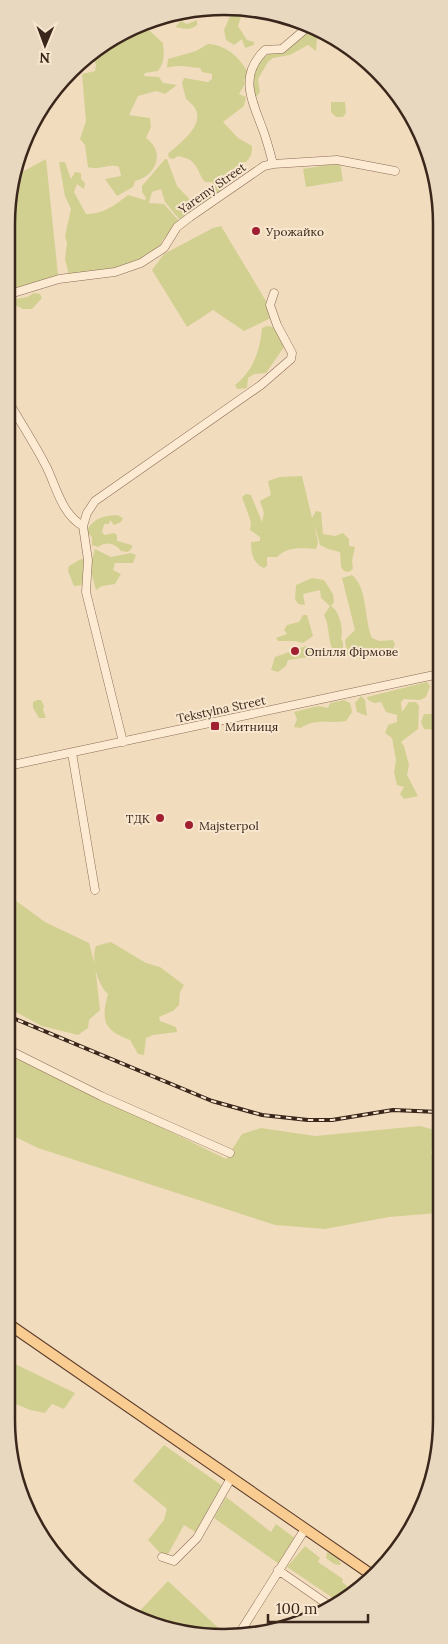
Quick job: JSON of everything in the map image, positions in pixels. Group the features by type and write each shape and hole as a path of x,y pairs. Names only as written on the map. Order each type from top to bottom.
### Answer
{"main road":[{"path":"15,1329 368,1572"}],"street":[{"path":"303,31 282,48 265,50 256,58 251,74 249,93 273,164 337,160 395,171"},
{"name":"Yaremy Street","path":"15,292 59,279 127,270 164,248 177,227 190,217 264,166 273,164"},
{"path":"123,742 86,592 88,560 83,526 87,513 95,501 261,385 290,360 292,353 277,325 270,305 274,293"},
{"path":"15,413 47,468 62,503 75,522 83,526"},
{"name":"Tekstylna Street","path":"15,765 433,675"},
{"path":"72,753 96,890"},
{"path":"15,1053 100,1096 230,1153"},
{"path":"162,1557 174,1561 197,1538 231,1478"},
{"path":"241,1628 306,1529"},
{"path":"278,1570 325,1603"}],"shaded area":[{"path":"231,15 242,16 238,26 247,40 254,42 254,45 245,48 242,39 234,45 226,40 224,30"},
{"path":"197,20 197,25 191,28 175,27 181,21 187,24"},
{"path":"144,31 150,31 163,43 164,58 158,71 145,73 144,76 159,77 163,83 177,85 165,94 156,91 138,96 129,115 150,118 151,127 146,138 156,150 156,163 148,174 135,181 133,187 117,196 105,179 121,176 119,167 88,167 85,145 80,139 86,121 82,74 95,71 96,64 94,61 108,50"},
{"path":"306,32 318,38 316,51 308,45 290,55 273,58 268,62 258,79 260,92 257,96 251,94 255,67 261,59 270,53 288,49"},
{"path":"208,44 222,47 234,54 251,77 244,79 245,84 239,94 246,97 244,106 223,122 238,138 252,146 252,152 248,160 226,173 225,184 217,196 202,203 204,199 211,195 214,188 212,182 205,182 190,160 178,156 173,159 169,158 168,154 188,136 197,122 197,114 194,107 186,99 182,83 184,78 208,82 212,79 212,74 202,72 200,68 179,66 167,68 168,59 196,51"},
{"path":"331,102 345,102 346,113 343,117 336,117 331,112"},
{"path":"46,159 58,275 15,289 15,210 21,172"},
{"path":"167,159 177,186 195,205 193,213 185,220 179,219 165,202 161,189 152,192 149,203 164,204 179,221 162,241 160,251 145,256 121,272 69,275 65,259 67,243 65,236 71,209 65,196 59,162 65,162 71,179 75,172 81,173 81,179 85,183 84,189 77,184 74,192 86,214 92,214 109,208 128,195 145,200 142,186"},
{"path":"340,163 343,181 306,187 303,169"},
{"path":"221,226 266,301 271,318 244,331 213,310 187,327 152,270 164,254 213,228"},
{"path":"34,293 40,294 42,298 32,309 23,309 15,305 16,299 27,297"},
{"path":"267,326 277,330 284,347 266,373 254,374 248,378 247,388 237,389 235,385 247,373 254,360 262,328"},
{"path":"302,476 312,518 316,511 321,512 323,534 335,536 343,533 349,539 349,546 355,547 352,561 353,569 349,572 344,571 341,567 340,552 320,545 314,523 318,543 316,549 295,548 281,553 277,557 267,557 267,566 264,568 257,564 253,558 251,542 260,541 260,537 250,530 251,522 242,497 246,494 251,495 262,522 264,513 260,501 271,495 268,481 280,477"},
{"path":"117,515 123,518 121,522 114,525 110,520 109,524 104,524 102,532 105,535 114,533 117,535 117,541 132,545 132,548 128,552 121,551 116,546 110,544 98,547 92,545 92,537 86,532 89,527 99,519"},
{"path":"95,549 111,557 131,553 136,555 133,563 115,563 113,570 121,574 115,584 102,586 96,590 90,567"},
{"path":"81,559 85,560 83,585 74,586 68,571 69,566"},
{"path":"352,575 361,588 372,638 379,641 393,640 395,645 391,653 362,659 347,655 345,640 355,630 342,578"},
{"path":"312,578 324,580 333,594 334,602 331,606 340,620 342,630 343,653 340,655 334,652 330,643 324,615 330,606 321,598 320,590 303,594 305,605 298,604 295,599 296,585"},
{"path":"303,615 307,615 313,636 303,643 278,641 276,638 287,634 284,630 287,625 299,622"},
{"path":"306,646 312,647 316,656 288,660 286,666 278,672 271,670 275,657"},
{"path":"427,682 430,686 426,697 420,700 404,699 401,702 402,712 409,702 416,702 419,706 418,729 401,742 404,746 409,765 407,775 418,796 404,799 400,794 404,787 397,785 394,773 396,760 392,738 385,733 388,725 397,722 397,715 386,712 381,702 374,703 368,700 367,697"},
{"path":"361,696 365,700 367,716 357,712 355,703"},
{"path":"41,700 44,706 43,710 46,718 39,718 33,708 33,702"},
{"path":"344,700 350,703 352,712 346,721 317,722 301,728 294,727 297,719 294,712 318,706 328,708 330,703"},
{"path":"433,712 433,730 424,729 421,722 424,714 431,714"},
{"path":"15,900 45,922 89,943 95,965 100,1010 89,1020 88,1028 78,1035 42,1026 15,1012"},
{"path":"111,942 146,963 160,967 184,985 180,992 179,1005 173,1011 159,1017 160,1021 176,1027 177,1032 153,1035 146,1038 144,1055 138,1054 130,1040 114,1032 106,1023 105,1011 108,994 98,978 94,958 96,946"},
{"path":"15,1055 226,1159 242,1134 261,1128 315,1136 420,1126 433,1129 431,1154 433,1154 433,1213 389,1217 325,1229 275,1225 38,1148 15,1137"},
{"path":"15,1364 75,1393 64,1409 52,1404 45,1413 30,1410 15,1404"},
{"path":"164,1445 224,1487 197,1533 184,1525 167,1556 162,1555 148,1540 164,1520 167,1509 133,1481"},
{"path":"226,1497 271,1532 276,1524 296,1539 279,1564 214,1518"},
{"path":"305,1546 320,1558 318,1562 343,1579 342,1582 349,1587 333,1598 287,1567"},
{"path":"327,1552 338,1557 341,1565 334,1564 326,1558"},
{"path":"168,1581 220,1629 183,1625 140,1611"}],"railway":[{"path":"15,1019 212,1101 262,1115 308,1120 332,1120 393,1110 433,1112"}],"place":[{"name":"Урожайко","path":"256,231"},
{"name":"Опілля Фірмове","path":"295,651"},
{"name":"Митниця","path":"215,726"},
{"name":"ТДК","path":"160,818"},
{"name":"Majsterpol","path":"189,825"}]}
